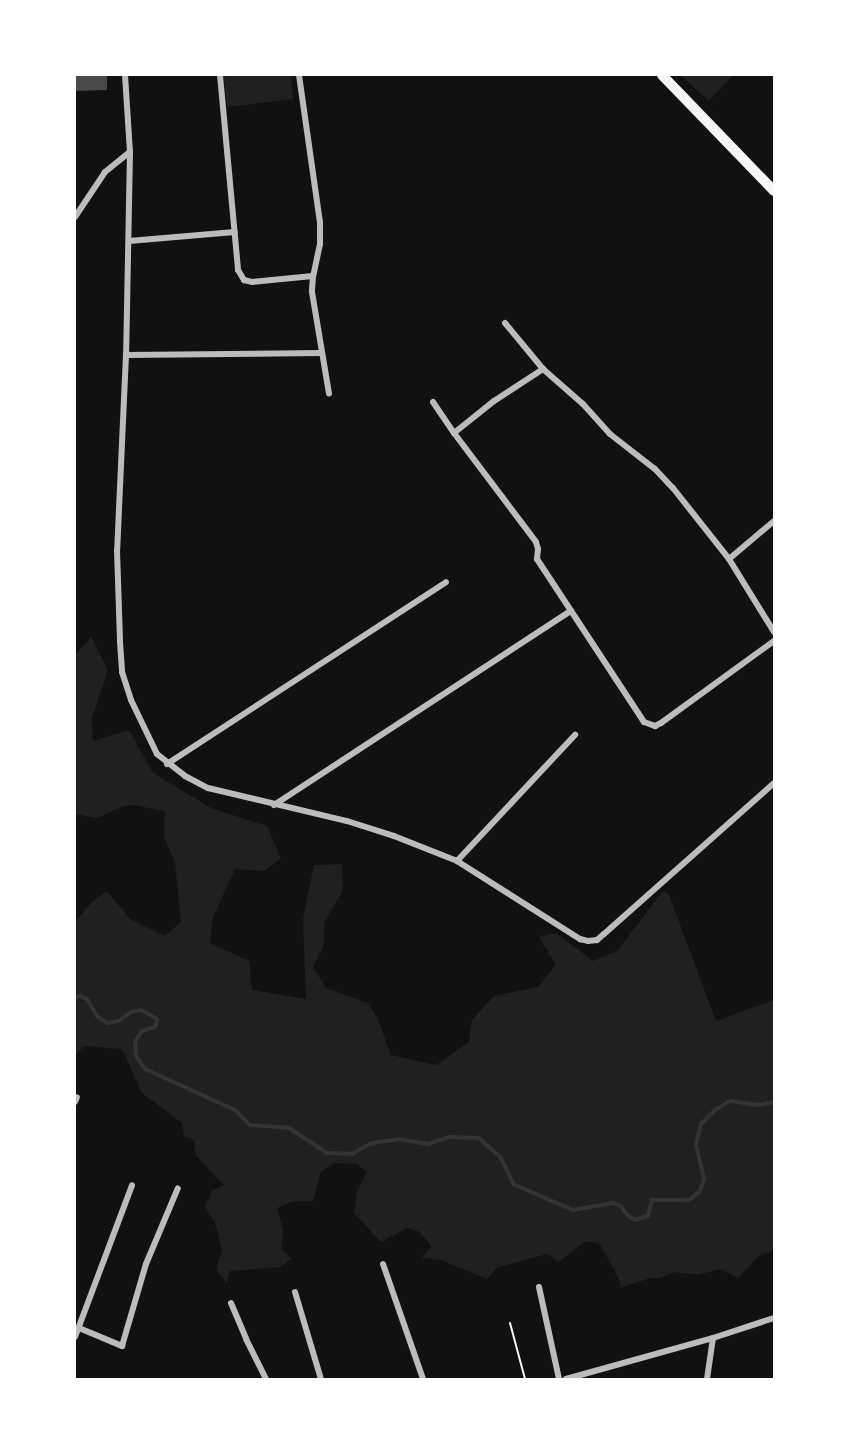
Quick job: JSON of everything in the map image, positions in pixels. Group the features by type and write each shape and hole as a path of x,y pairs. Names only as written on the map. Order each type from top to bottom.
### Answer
{"main road":[{"path":"662,75 774,191"}],"street":[{"path":"125,75 130,152 129,241 117,550 122,672 145,733 167,764 208,788 347,821 394,836 457,861 580,939 597,940 774,783"},
{"path":"220,75 238,270 244,280 252,282 313,276"},
{"path":"299,75 320,222 320,244 313,276 315,317 329,394"},
{"path":"75,217 105,172 130,152"},
{"path":"129,241 236,232"},
{"path":"505,323 543,369 583,404 610,434 656,469 729,559 774,632"},
{"path":"126,355 322,353"},
{"path":"454,434 494,401 543,369"},
{"path":"433,402 454,434 536,542 537,559 644,722 650,726 661,723 774,641"},
{"path":"729,559 774,521"},
{"path":"167,764 446,582"},
{"path":"274,805 571,611"},
{"path":"457,861 575,735"},
{"path":"75,1337 132,1185"},
{"path":"79,1328 122,1346 146,1264 178,1188"},
{"path":"383,1264 423,1379"},
{"path":"539,1287 559,1379"},
{"path":"295,1292 321,1379"},
{"path":"231,1303 266,1379"},
{"path":"566,1379 713,1338 774,1318"},
{"path":"707,1379 713,1338"}],"path":[{"path":"510,1323 525,1379"}],"shaded area":[{"path":"224,75 291,75 293,99 227,107"},
{"path":"680,75 733,75 709,101"},
{"path":"91,637 108,670 92,718 93,741 129,730 153,773 211,808 267,826 281,858 264,871 235,869 213,917 210,943 249,961 252,990 306,999 303,919 314,865 342,864 343,890 324,923 324,945 313,967 326,988 368,1003 378,1019 391,1055 436,1065 469,1042 472,1020 494,996 538,987 556,965 539,937 556,933 593,961 617,951 663,891 669,895 716,1021 774,1000 774,1250 758,1257 738,1278 720,1269 697,1275 675,1272 620,1288 620,1281 600,1244 586,1241 558,1262 547,1254 496,1268 487,1279 441,1260 422,1258 431,1246 420,1232 407,1228 381,1242 354,1213 357,1192 367,1172 357,1164 334,1163 321,1172 313,1201 293,1201 277,1208 283,1230 281,1248 291,1259 280,1267 230,1271 227,1283 216,1270 222,1250 216,1225 205,1207 212,1191 224,1185 196,1156 194,1140 184,1136 182,1123 142,1093 122,1049 84,1046 75,1056 75,922 92,902 107,891 130,919 165,936 181,922 175,862 164,837 165,811 133,805 121,807 97,818 75,814 75,655"}],"building":[{"path":"75,75 107,75 107,90 75,91"}],"waterway":[{"path":"75,998 80,996 87,999 97,1016 107,1023 119,1021 131,1012 141,1010 157,1019 155,1027 142,1031 135,1041 136,1056 145,1069 235,1110 250,1125 289,1128 327,1153 352,1154 372,1143 399,1139 428,1144 449,1137 479,1138 501,1158 513,1184 573,1210 613,1203 621,1206 627,1215 635,1220 648,1216 652,1200 689,1200 700,1191 704,1179 696,1144 701,1124 715,1110 730,1101 758,1105 774,1102"}]}
